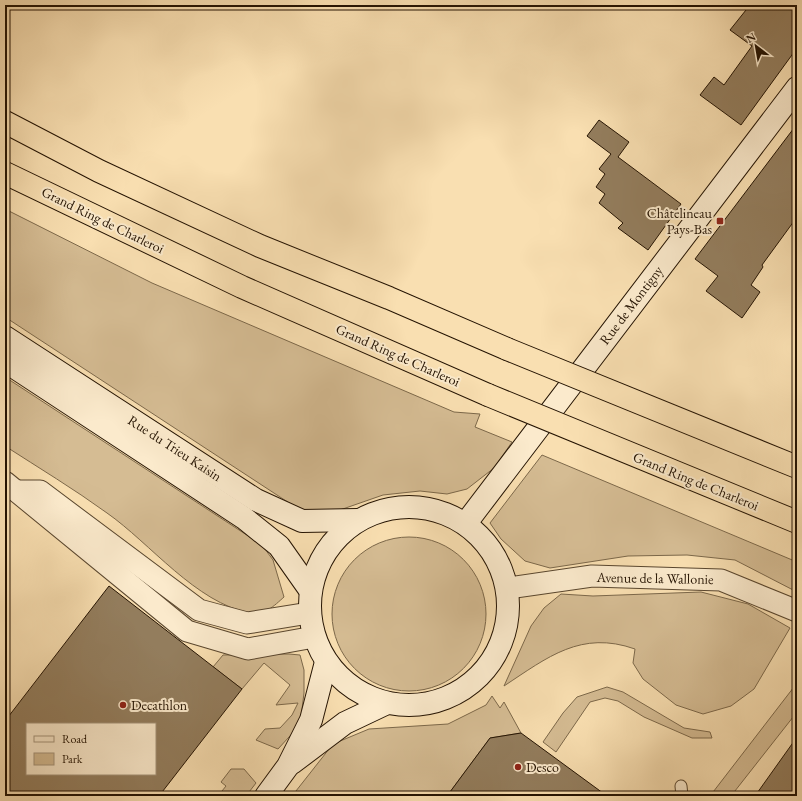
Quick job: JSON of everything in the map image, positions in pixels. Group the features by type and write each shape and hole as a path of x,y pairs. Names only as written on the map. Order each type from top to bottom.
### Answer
{"highway":[{"path":"5,122 99,171 260,246 389,298 507,349 797,467"},
{"name":"Grand Ring de Charleroi","path":"5,173 242,287 488,395 797,522"}],"main road":[{"name":"Rue de Montigny","path":"466,523 797,88"},
{"name":"Rue du Trieu Kaisin","path":"5,337 256,500 302,521 358,520"},
{"name":"Rue du Trieu Kaisin","path":"5,361 244,518 279,546 310,590"},
{"path":"288,766 345,723 385,704 435,703 478,679 505,638 508,588 494,551 466,523 431,508 393,507 358,520 326,550 310,590 309,613 314,637 326,662 352,688 385,704"},
{"path":"266,796 288,766 311,720 326,662"}],"street":[{"path":"11,487 40,491 199,610 247,623 309,613"},
{"path":"11,487 187,631 248,648 314,637"},
{"name":"Avenue de la Wallonie","path":"508,588 592,576 721,580 797,611"}],"green space":[{"path":"5,209 152,283 454,412 480,414 475,427 512,442 494,468 467,489 447,494 420,491 383,495 337,511 306,514 5,317"},
{"path":"5,377 262,545 273,560 284,597 268,610 255,614 230,607 211,597 192,585 107,513 5,446"},
{"path":"542,455 797,562 797,592 735,560 687,555 628,556 550,568 525,561 501,539 490,523"},
{"path":"409,537 438,543 452,550 468,565 473,571 480,585 486,614 480,643 473,657 458,673 452,678 438,685 409,691 380,685 366,678 350,663 345,657 338,643 332,614 338,585 345,571 360,555 366,550 380,543"},
{"path":"701,592 748,604 790,628 754,689 731,706 703,714 676,705 643,679 633,663 635,649 616,644 598,643 581,645 566,650 535,665 504,686 531,626 544,608 561,594 593,596"},
{"path":"223,655 300,655 304,670 304,693 300,725 278,749 256,740 265,729 280,728 292,715 298,703 276,705 290,685 264,663 242,689 213,667"},
{"path":"797,683 797,712 731,796 710,796"},
{"path":"607,687 623,692 684,728 710,732 712,738 692,738 644,717 618,701 605,698 590,702 556,752 543,742 563,713 577,697"},
{"path":"492,696 500,708 504,702 521,733 490,738 447,796 292,796 333,744 369,729 448,724 486,705"},
{"path":"231,769 244,769 256,783 246,796 218,796 226,786 221,782"}],"building":[{"path":"750,5 797,5 797,48 741,125 700,95 714,77 724,85 752,46 730,30"},
{"path":"599,120 629,142 618,157 681,204 648,250 618,228 623,223 599,203 605,194 596,187 605,174 599,169 611,154 587,136"},
{"path":"797,124 797,217 762,265 763,267 751,285 760,292 742,318 706,291 718,276 695,259"},
{"name":"Decathlon","path":"109,586 242,689 159,796 5,796 5,721"},
{"name":"Desco","path":"521,733 607,796 447,796 490,738"},
{"path":"797,737 797,796 755,796"}],"place":[{"name":"Châtelineau Pays-Bas","path":"720,221"},
{"name":"Decathlon","path":"123,705"},
{"name":"Desco","path":"518,767"}]}
